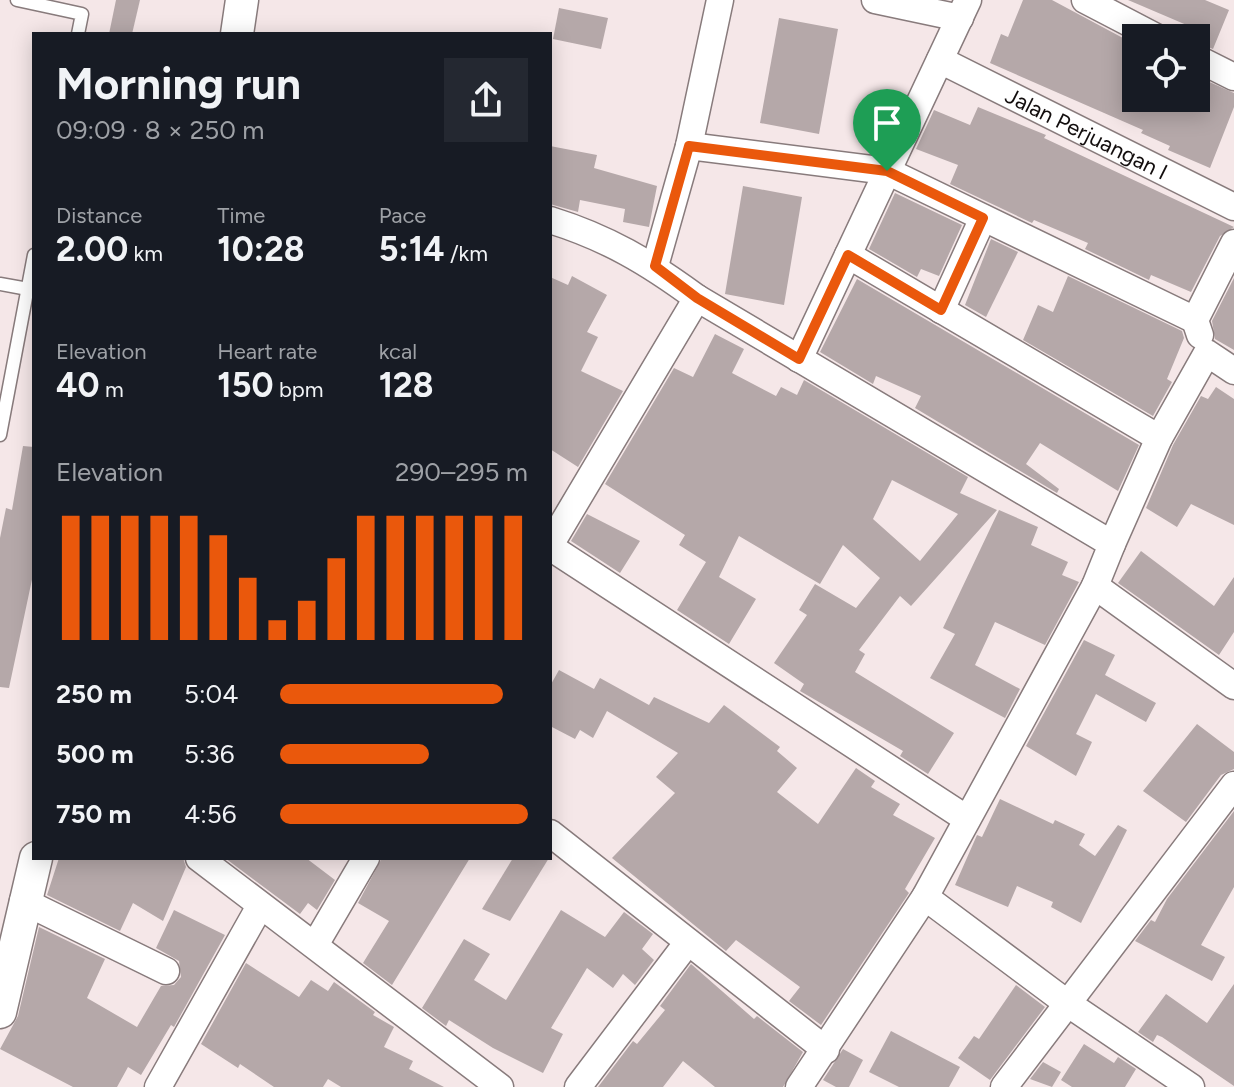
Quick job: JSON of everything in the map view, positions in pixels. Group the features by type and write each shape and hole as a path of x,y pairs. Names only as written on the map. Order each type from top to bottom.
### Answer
{"street":[{"path":"237,32 242,0"},
{"path":"655,266 689,146 720,0"},
{"path":"799,359 964,9 875,0"},
{"path":"1085,0 1131,24"},
{"name":"Jalan Perjuangan I","path":"940,60 1234,207"},
{"path":"1210,65 1234,77"},
{"path":"689,146 887,171 1195,320 1207,353 1234,371"},
{"path":"941,310 983,218"},
{"path":"552,221 597,236 655,266 697,298 1112,544"},
{"path":"1195,320 1234,243"},
{"path":"848,255 1159,438"},
{"path":"552,543 697,298"},
{"path":"799,1087 925,897 1095,586 1159,438 1207,353"},
{"path":"552,547 967,819"},
{"path":"1095,586 1234,686"},
{"path":"1004,1087 1234,785"},
{"path":"552,835 826,1050"},
{"path":"0,1012 23,901 35,860"},
{"path":"202,860 315,945 483,1082"},
{"path":"315,945 365,860"},
{"path":"925,897 1067,1003 1191,1087"},
{"path":"23,901 166,971"},
{"path":"158,1087 260,906"},
{"path":"578,1087 688,942"}],"lane":[{"path":"17,0 82,14"},
{"path":"78,32 85,0"},
{"path":"0,435 32,266"},
{"path":"0,284 28,289"}],"building":[{"path":"116,0 140,0 132,32 109,32"},
{"path":"1023,0 1052,0 1122,38 1122,112 1210,112 1210,82 1234,93 1234,107 1210,168 1168,150 1170,146 1141,133 1143,130 990,63 1001,34 1008,37"},
{"path":"1128,0 1205,0 1229,10 1213,49 1210,48 1210,24 1184,24"},
{"path":"559,8 608,18 601,49 553,39"},
{"path":"779,18 838,29 819,134 760,123"},
{"path":"978,107 1046,135 1044,138 1234,227 1220,236 1191,292 1151,275 1149,280 1085,249 1088,243 1034,220 1032,223 950,184 958,165 916,149 934,110 970,125"},
{"path":"552,146 597,155 594,168 657,186 649,227 623,222 625,209 580,200 578,212 552,205"},
{"path":"743,186 802,197 784,305 725,294"},
{"path":"895,193 962,225 939,276 921,269 917,277 869,249"},
{"path":"991,239 1018,252 986,317 965,305"},
{"path":"572,276 607,295 587,332 598,337 581,371 623,391 578,467 552,450 552,278 568,285"},
{"path":"1068,276 1182,331 1184,338 1167,379 1172,382 1153,416 1023,340 1038,305 1053,312"},
{"path":"1234,278 1234,350 1215,339 1212,321"},
{"path":"857,279 1139,445 1118,491 1040,443 1026,464 1059,489 1057,493 915,408 921,396 876,376 873,384 820,352"},
{"path":"715,334 744,349 732,373 776,396 781,387 797,395 804,380 968,477 960,493 997,510 911,606 900,596 859,650 865,654 855,672 954,733 928,774 900,756 903,751 800,691 804,684 774,663 807,615 799,610 815,584 856,608 880,578 843,545 820,584 739,536 719,577 756,599 729,644 677,610 706,562 679,545 685,535 605,484 674,368 693,377","holes":["892,480 958,514 920,561 873,519"]},
{"path":"1216,387 1234,399 1234,525 1191,504 1177,527 1146,508 1173,445 1201,396 1208,399"},
{"path":"23,446 32,447 32,579 9,688 0,687 0,538 6,508 12,510"},
{"path":"999,510 1038,527 1031,545 1068,562 1062,575 1079,582 1045,645 995,622 975,665 1020,689 1005,718 930,678 955,634 943,628"},
{"path":"587,514 640,541 620,573 571,541"},
{"path":"1141,551 1214,606 1234,577 1234,632 1219,655 1118,583"},
{"path":"1084,640 1115,655 1105,675 1156,703 1146,722 1096,694 1076,734 1092,742 1076,776 1026,746"},
{"path":"559,670 594,689 600,678 649,705 654,697 709,723 724,705 780,747 777,751 797,768 777,792 818,824 856,768 875,781 871,787 900,804 893,815 935,838 905,889 909,893 821,1025 789,1001 800,987 736,940 726,951 612,858 675,793 656,777 678,753 607,711 593,738 580,730 575,739 552,727 552,682"},
{"path":"1197,724 1234,752 1234,769 1221,775 1186,822 1143,791"},
{"path":"1000,799 1053,824 1055,820 1085,834 1079,845 1095,856 1118,825 1127,830 1081,923 1051,907 1053,902 1017,886 1008,907 955,885 977,835 982,837"},
{"path":"1234,811 1234,887 1201,945 1225,957 1212,981 1135,941 1151,920 1155,922 1167,899"},
{"path":"58,860 184,860 186,867 163,921 133,903 120,931 47,895"},
{"path":"228,860 309,860 335,880 317,910 308,903 300,914"},
{"path":"381,860 469,860 392,985 363,963 389,921 358,903"},
{"path":"512,860 548,860 510,921 482,909"},
{"path":"174,910 225,935 174,1027 171,1025 141,1075 128,1067 117,1087 73,1087 0,1049 18,1016 39,927 105,959 87,998 137,1027 161,986 174,985 181,977 179,961 156,948"},
{"path":"561,910 605,937 624,912 653,934 642,949 654,960 635,985 623,974 613,988 587,968 551,1028 563,1034 543,1073 493,1048 449,1020 446,1026 422,1008 464,939 490,954 474,980 506,1000"},
{"path":"246,963 299,997 311,980 328,991 334,982 375,1012 373,1015 394,1027 384,1047 413,1061 409,1069 444,1087 341,1087 328,1079 323,1087 274,1087 240,1064 238,1068 201,1044"},
{"path":"691,964 754,1019 757,1016 803,1052 783,1087 715,1087 683,1061 663,1087 598,1087 633,1041 637,1044 665,1010 660,1006"},
{"path":"1234,984 1234,1086 1162,1037 1157,1035 1153,1042 1138,1032 1166,994 1207,1023"},
{"path":"1016,985 1045,1007 990,1080 958,1058 974,1036 979,1039"},
{"path":"891,1031 960,1067 949,1087 899,1087 869,1072"},
{"path":"1084,1044 1114,1063 1118,1057 1136,1069 1125,1087 1072,1087 1061,1080"},
{"path":"843,1049 863,1060 849,1087 836,1087 823,1080"},
{"path":"1043,1062 1061,1072 1052,1087 1030,1079"}],"route":[{"path":"689,146 887,171 983,218 941,310 848,255 799,359 697,298 655,266 689,146"}]}
